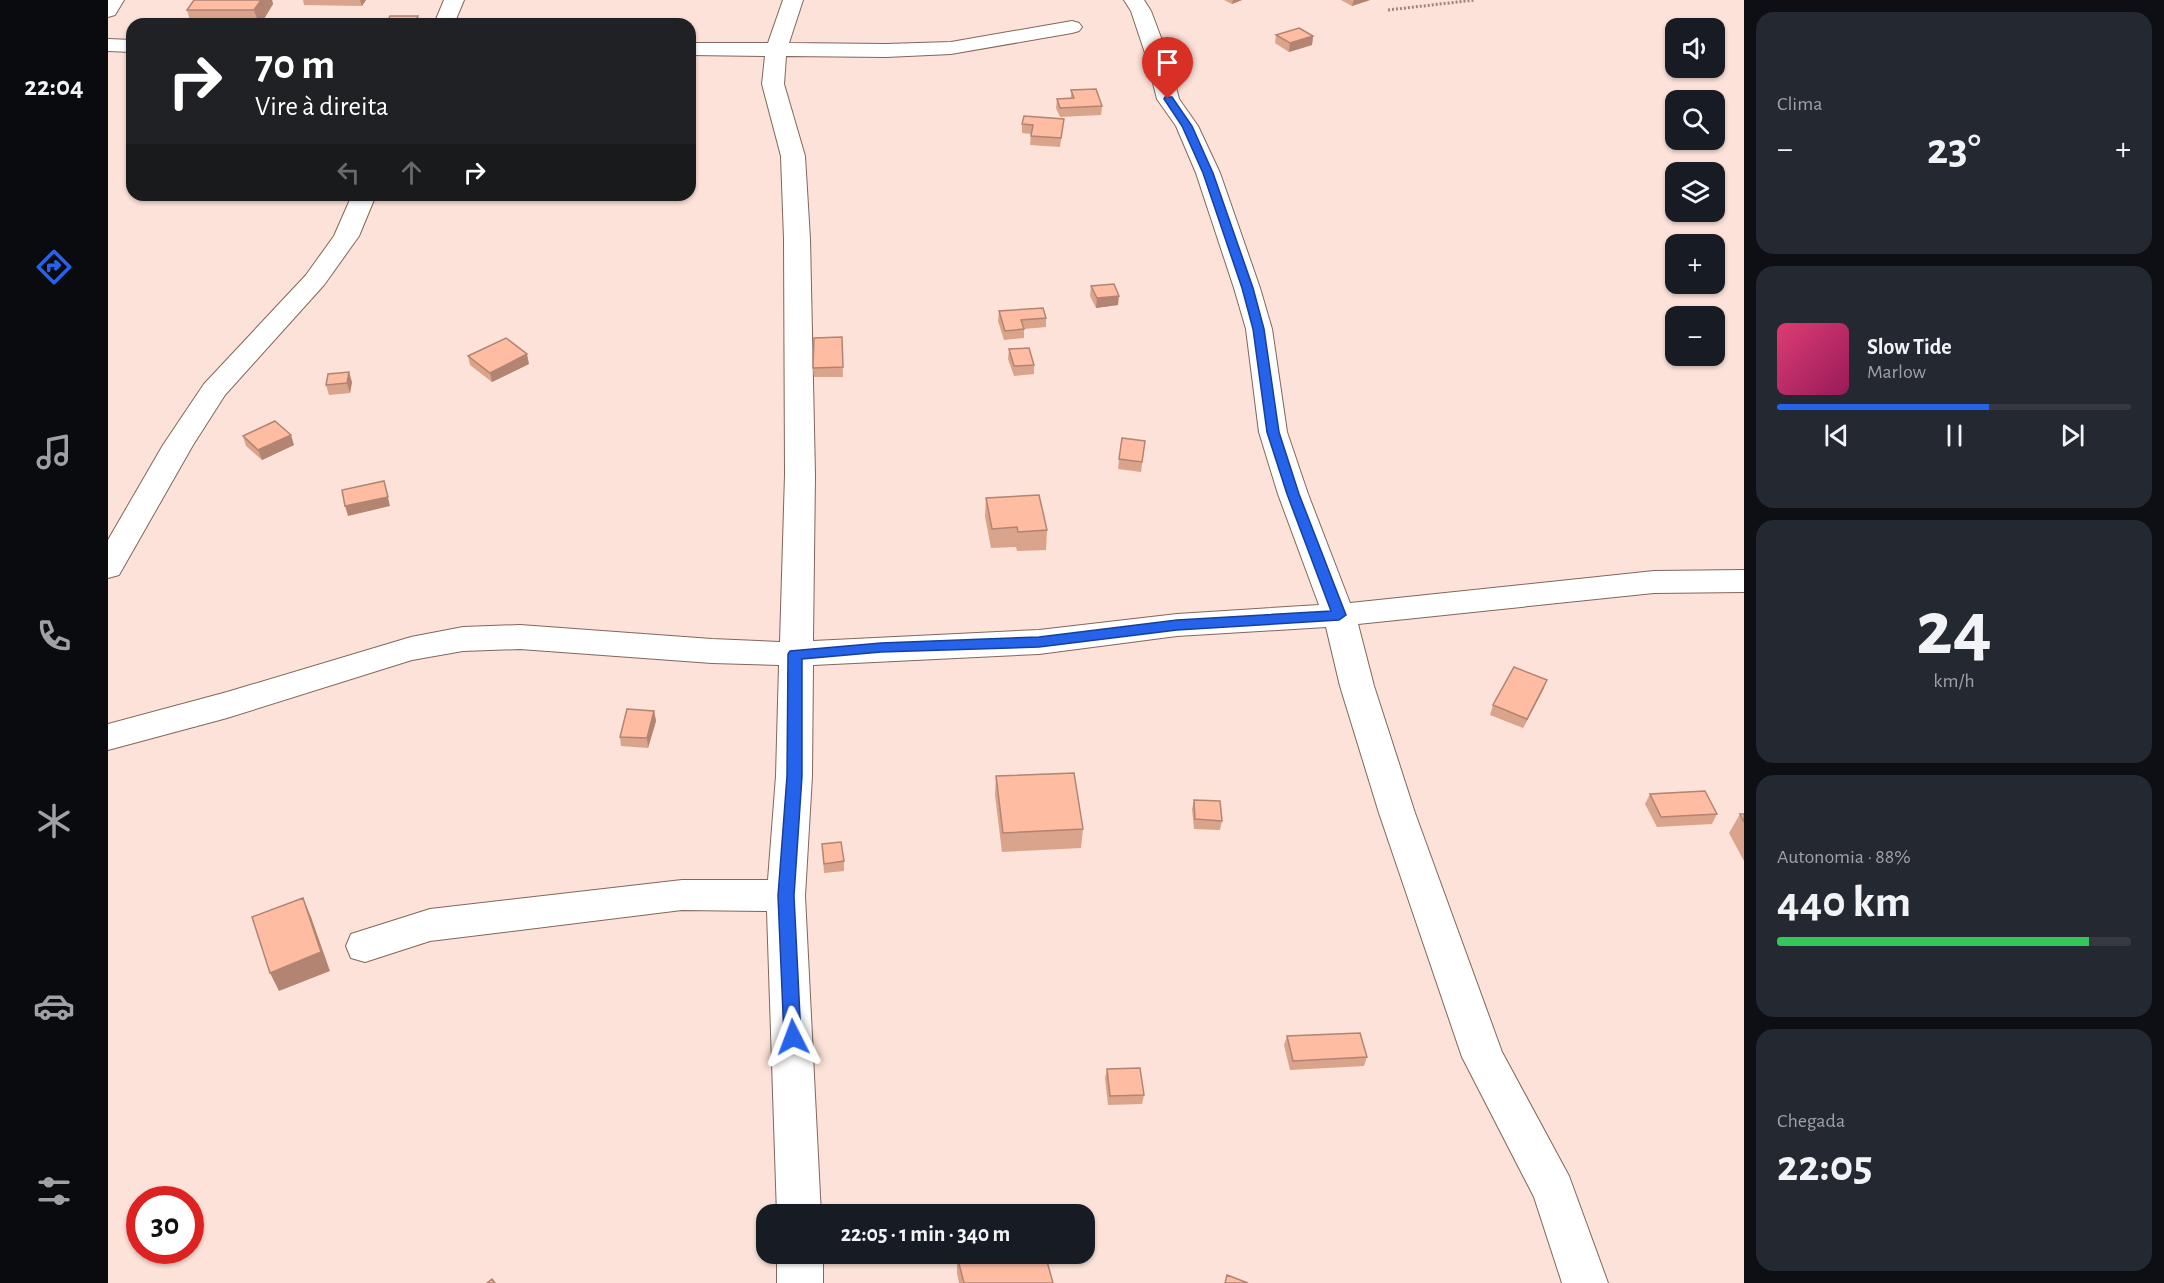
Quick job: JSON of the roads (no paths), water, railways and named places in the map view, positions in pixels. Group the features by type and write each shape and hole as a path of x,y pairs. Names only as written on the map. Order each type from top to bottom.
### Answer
{"street":[{"path":"108,11 114,0"},
{"path":"446,18 454,0"},
{"path":"793,0 776,50 773,84 793,156 797,239 800,475 794,776 786,896 799,1204"},
{"path":"1134,0 1141,11 1158,59 1168,99 1187,126 1208,173 1247,288 1259,329 1273,432 1293,494 1339,615 1357,686 1397,813 1483,1057 1554,1191 1585,1283"},
{"path":"696,49 950,48 1011,40 1072,27"},
{"path":"108,45 126,46"},
{"path":"108,567 178,446 214,390 315,280 346,236 361,201"},
{"path":"108,737 227,705 411,649 463,639 520,637 712,651 795,654 1039,642 1177,625 1339,615 1654,582 1744,581"},
{"path":"365,946 430,925 659,897 682,895 786,896"},
{"path":"800,1264 800,1283"}]}
